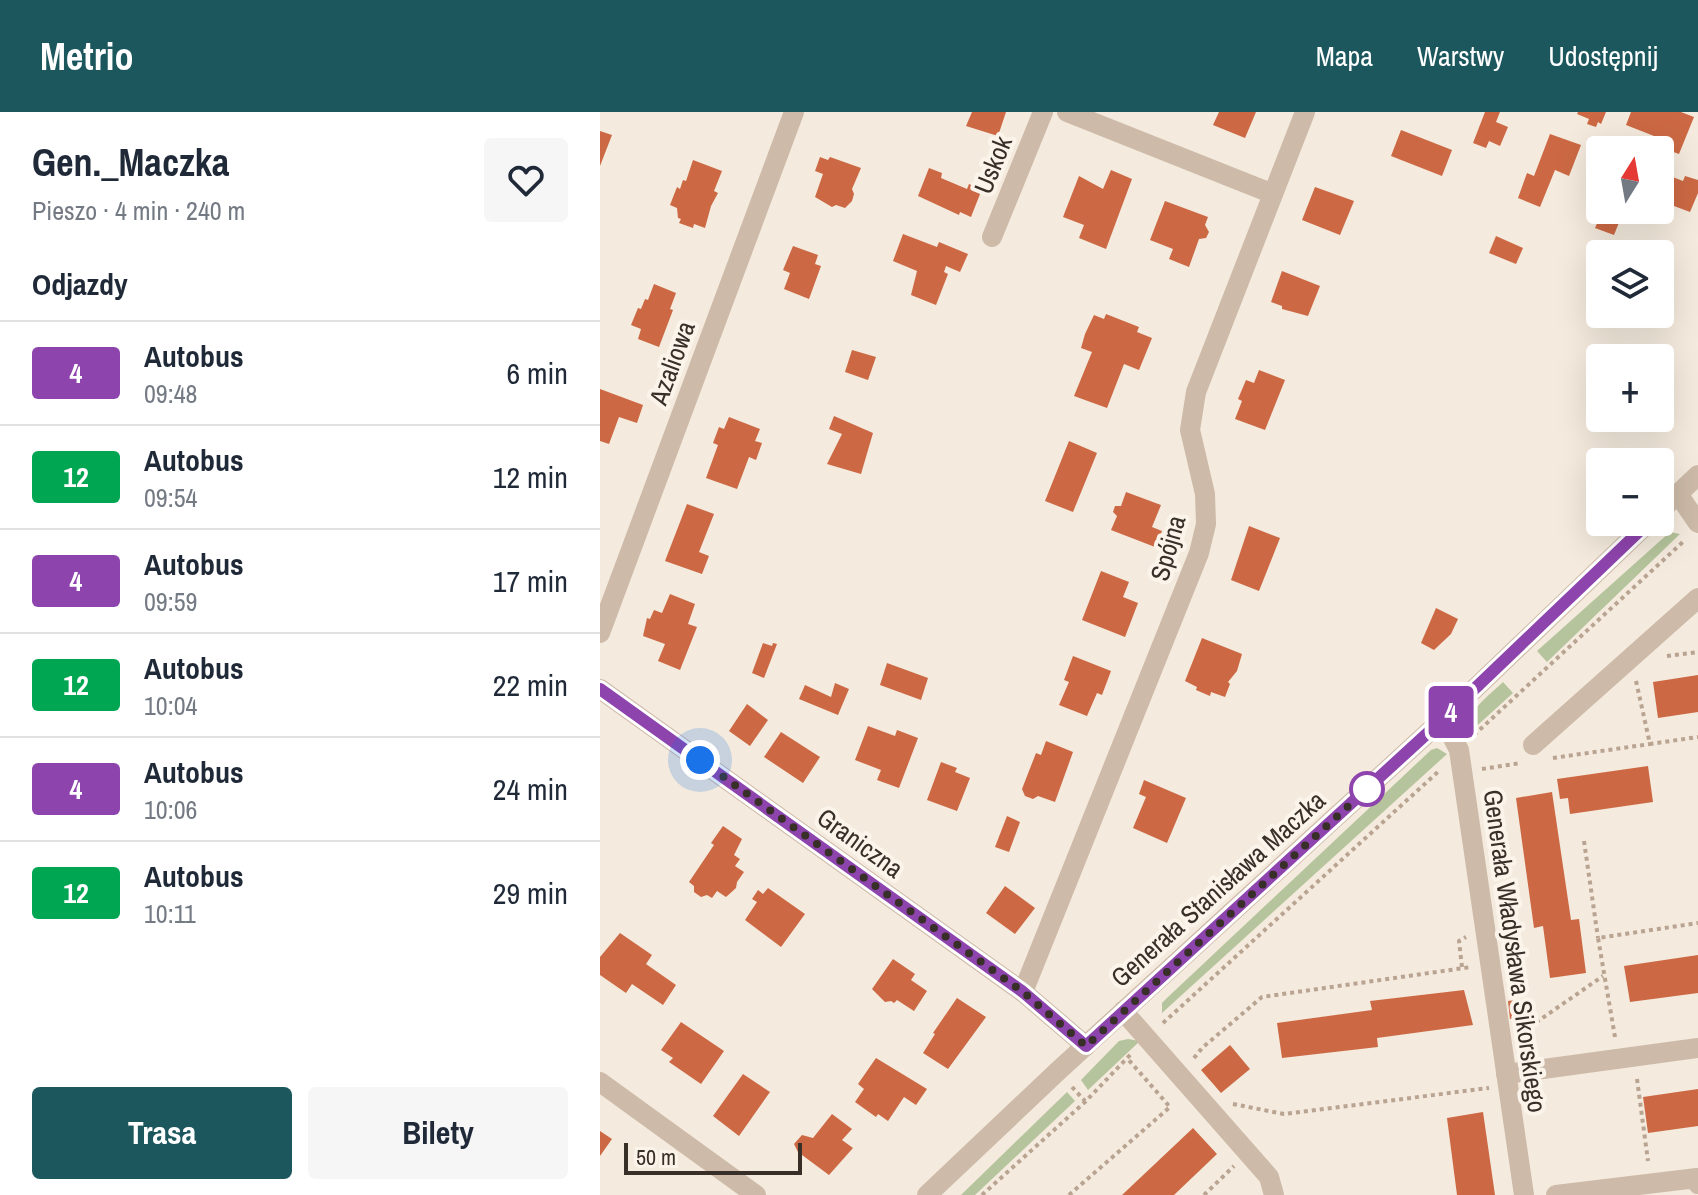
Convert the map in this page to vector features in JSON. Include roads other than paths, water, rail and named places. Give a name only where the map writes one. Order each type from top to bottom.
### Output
[{"type":"street","name":"Azaliowa","points":[[600,633],[794,112]]},
{"type":"street","name":"Uskok","points":[[992,237],[1043,112]]},
{"type":"street","points":[[1067,112],[1273,194]]},
{"type":"street","name":"Spójna","points":[[1023,992],[1199,553],[1206,524],[1205,494],[1190,430],[1196,392],[1305,112]]},
{"type":"street","points":[[1674,498],[1698,475]]},
{"type":"street","points":[[1678,494],[1692,530]]},
{"type":"street","name":"Generała Stanisława Maczka","points":[[927,1195],[1443,719],[1634,536]]},
{"type":"street","points":[[1533,745],[1698,598]]},
{"type":"street","name":"Graniczna","points":[[600,689],[1023,992],[1086,1046]]},
{"type":"street","name":"Generała Władysława Sikorskiego","points":[[1443,719],[1459,750],[1524,1195]]},
{"type":"street","points":[[1123,1011],[1269,1177],[1274,1195]]},
{"type":"street","points":[[1507,1081],[1533,1072],[1698,1048]]},
{"type":"street","points":[[600,1082],[756,1195]]},
{"type":"street","points":[[1556,1195],[1697,1178],[1698,1184]]}]
